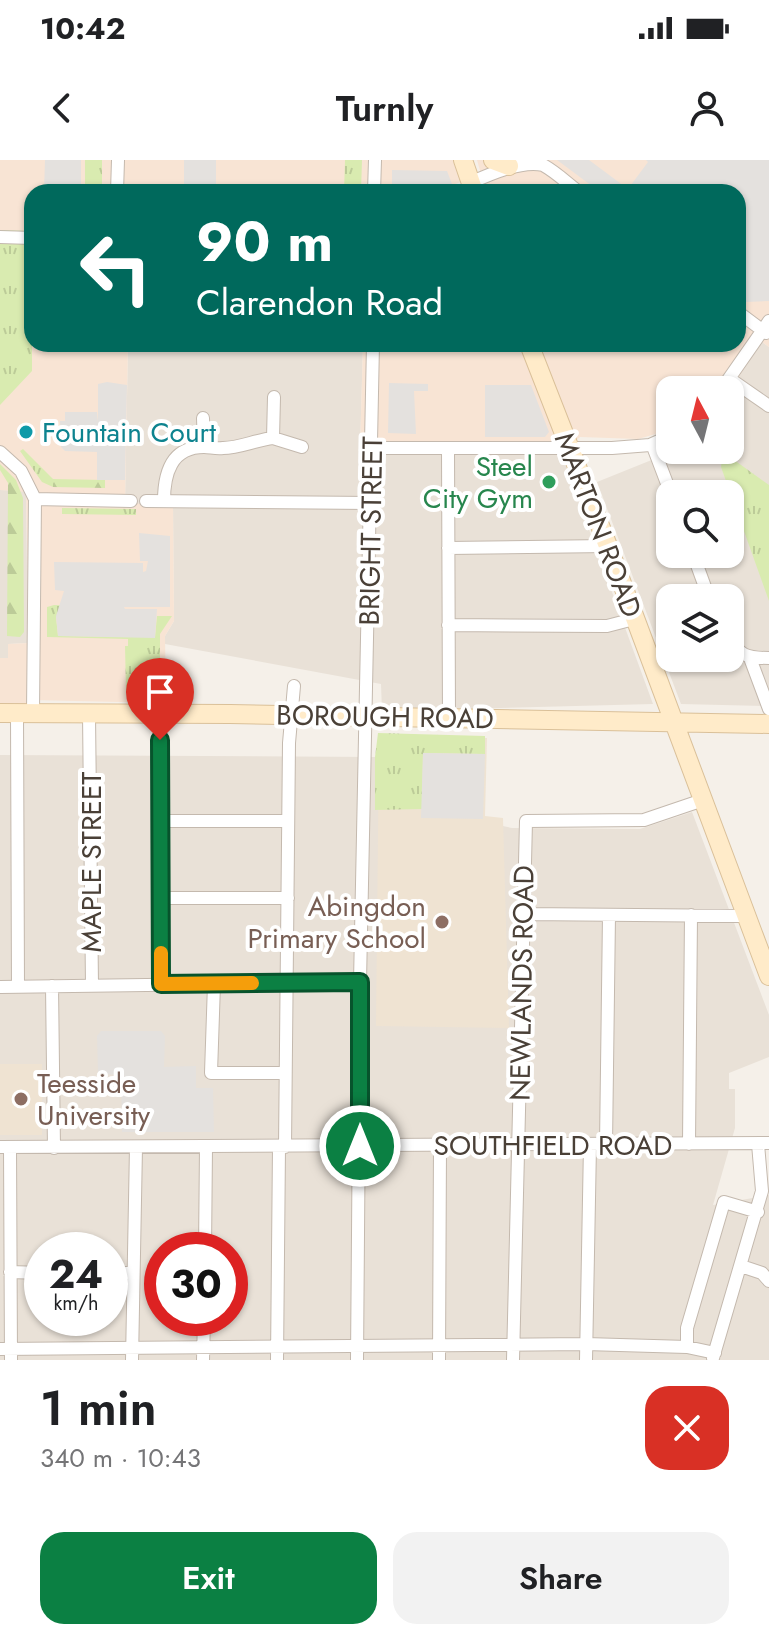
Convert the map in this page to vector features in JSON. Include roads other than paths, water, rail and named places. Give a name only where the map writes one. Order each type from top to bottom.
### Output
[{"type":"street","points":[[117,184],[118,160]]},
{"type":"street","points":[[374,184],[375,160]]},
{"type":"street","points":[[463,160],[471,184]]},
{"type":"street","points":[[476,184],[501,163],[540,163],[568,184]]},
{"type":"street","points":[[0,237],[24,238]]},
{"type":"street","points":[[732,376],[767,329],[746,317]]},
{"type":"street","name":"BRIGHT STREET","points":[[357,1360],[360,982],[373,352]]},
{"type":"street","name":"MARTON ROAD","points":[[532,352],[769,976]]},
{"type":"street","points":[[744,389],[769,406]]},
{"type":"street","points":[[273,438],[274,397]]},
{"type":"street","points":[[203,418],[204,447]]},
{"type":"street","points":[[164,501],[165,473],[169,465],[184,452],[204,447],[228,448],[273,438],[302,447]]},
{"type":"street","points":[[373,448],[612,448],[656,442]]},
{"type":"street","points":[[651,444],[665,480]]},
{"type":"street","points":[[448,448],[449,717]]},
{"type":"street","points":[[0,452],[21,471],[35,499],[17,713],[18,987]]},
{"type":"street","points":[[35,499],[131,501]]},
{"type":"street","points":[[146,501],[371,503]]},
{"type":"street","points":[[448,548],[608,546]]},
{"type":"street","points":[[448,625],[607,626],[634,619]]},
{"type":"street","points":[[744,654],[750,658],[769,658]]},
{"type":"street","points":[[750,658],[769,709]]},
{"type":"street","points":[[278,1353],[289,743],[294,686]]},
{"type":"street","name":"BOROUGH ROAD","points":[[17,713],[769,724]]},
{"type":"street","points":[[160,713],[161,984]]},
{"type":"street","name":"MAPLE STREET","points":[[89,714],[92,985]]},
{"type":"street","name":"NEWLANDS ROAD","points":[[513,1360],[526,821],[644,820],[703,800]]},
{"type":"street","points":[[160,821],[288,821]]},
{"type":"street","points":[[160,898],[288,898]]},
{"type":"street","points":[[525,914],[746,916]]},
{"type":"street","points":[[606,1145],[609,915]]},
{"type":"street","points":[[689,1144],[691,915]]},
{"type":"street","points":[[0,987],[360,982]]},
{"type":"street","points":[[214,984],[211,1073],[285,1073]]},
{"type":"street","points":[[52,986],[54,1148]]},
{"type":"street","points":[[5,1147],[10,1178],[7,1352],[278,1353],[357,1346],[586,1344],[684,1347],[714,1356],[758,1212],[762,1191],[763,1144]]},
{"type":"street","name":"SOUTHFIELD ROAD","points":[[5,1147],[763,1144]]},
{"type":"street","points":[[586,1360],[590,1145]]},
{"type":"street","points":[[439,1360],[440,1146]]},
{"type":"street","points":[[132,1354],[136,1147]]},
{"type":"street","points":[[205,1232],[206,1147]]},
{"type":"street","points":[[678,1360],[724,1202],[758,1212]]},
{"type":"street","points":[[741,1266],[762,1273],[769,1281]]},
{"type":"street","points":[[10,1272],[24,1272]]},
{"type":"street","points":[[128,1273],[133,1273]]},
{"type":"place","name":"Fountain Court","points":[[26,432]]},
{"type":"place","name":"Steel City Gym","points":[[549,482]]},
{"type":"place","name":"Abingdon Primary School","points":[[442,922]]},
{"type":"place","name":"Teesside University","points":[[21,1099]]}]
